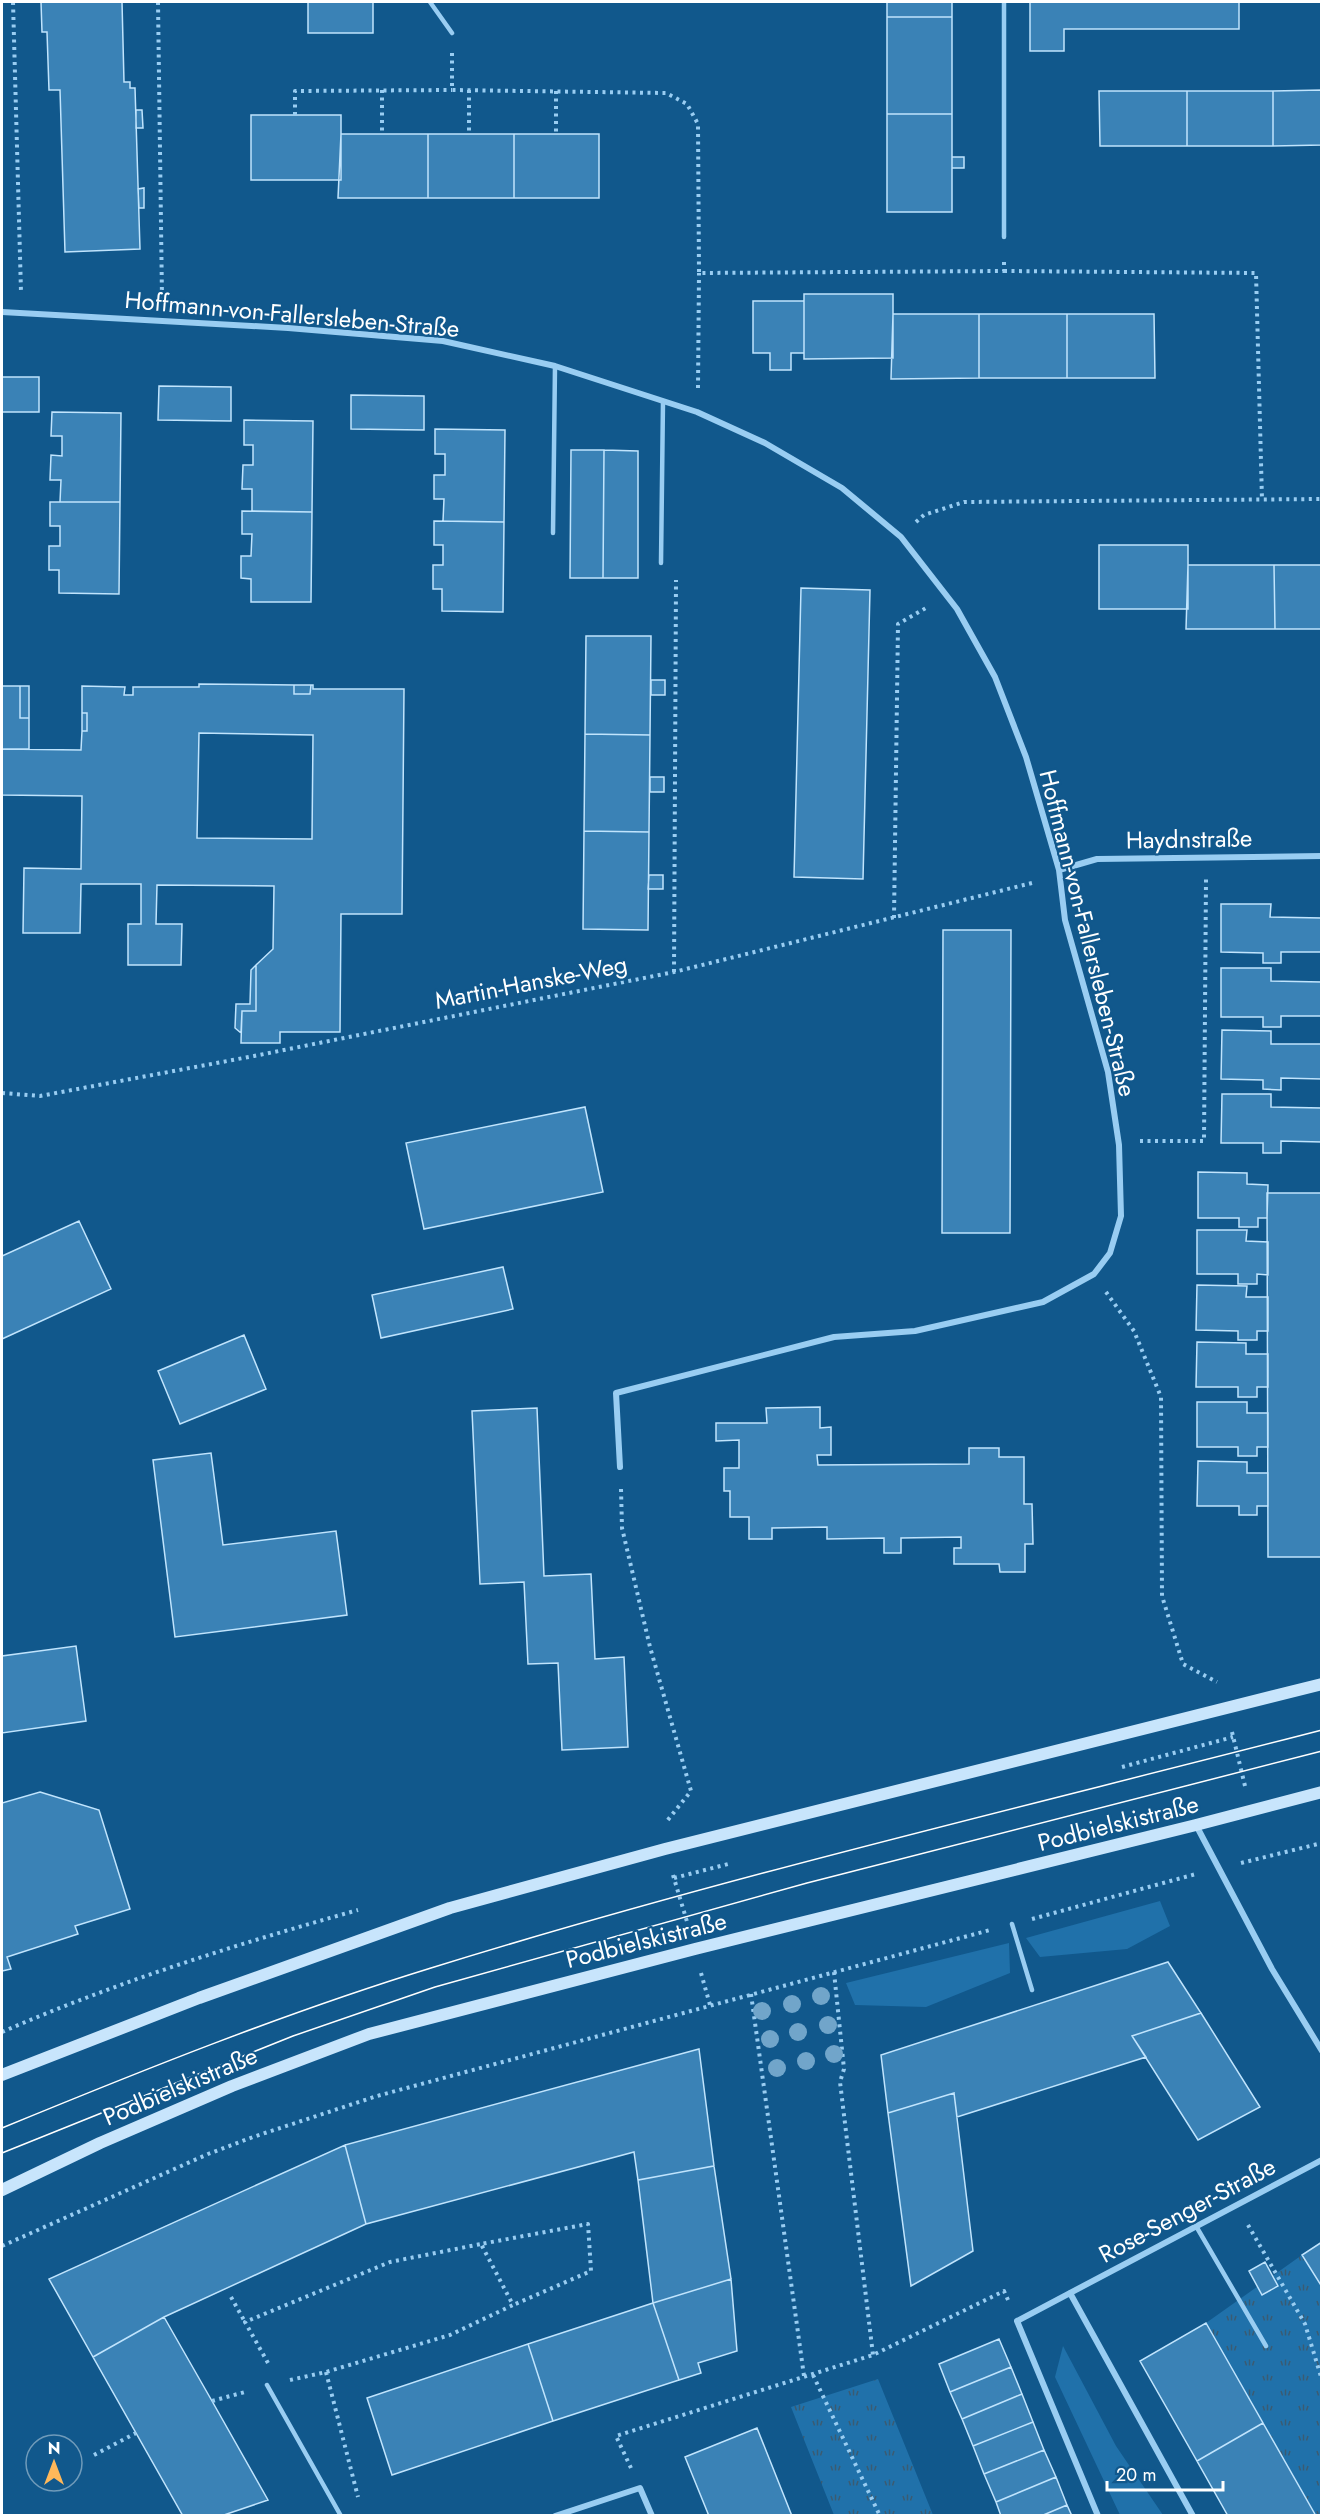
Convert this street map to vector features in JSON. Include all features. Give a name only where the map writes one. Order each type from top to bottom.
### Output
[{"type":"main road","points":[[2,2075],[199,1998],[450,1908],[665,1849],[1322,1684]]},
{"type":"main road","name":"Podbielskistraße","points":[[2,2190],[100,2143],[232,2085],[369,2034],[672,1954],[1322,1792]]},
{"type":"street","name":"Hoffmann-von-Fallersleben-Straße","points":[[2,312],[288,328],[443,341],[555,366],[697,412],[765,443],[842,488],[901,537],[957,609],[995,676],[1026,757],[1059,870],[1065,920],[1108,1072],[1118,1141],[1121,1216],[1110,1252],[1094,1274],[1043,1302],[915,1331],[834,1337],[616,1393],[620,1467]]},
{"type":"street","name":"Haydnstraße","points":[[1059,870],[1097,859],[1322,856]]},
{"type":"street","points":[[1196,1825],[1217,1869],[1272,1969],[1322,2051]]},
{"type":"street","name":"Rose-Senger-Straße","points":[[1017,2321],[1322,2160]]},
{"type":"street","points":[[1070,2293],[1193,2516]]},
{"type":"street","points":[[1017,2321],[1098,2516]]},
{"type":"street","points":[[555,2516],[640,2488],[652,2516]]},
{"type":"lane","points":[[430,2],[453,33]]},
{"type":"lane","points":[[1004,2],[1004,237]]},
{"type":"lane","points":[[553,533],[555,366]]},
{"type":"lane","points":[[661,563],[663,400]]},
{"type":"lane","points":[[1012,1924],[1032,1990]]},
{"type":"lane","points":[[1196,2226],[1266,2346]]},
{"type":"lane","points":[[267,2385],[342,2516]]},
{"type":"path","points":[[13,2],[22,313]]},
{"type":"path","points":[[158,2],[162,320]]},
{"type":"path","points":[[452,90],[453,33]]},
{"type":"path","points":[[382,90],[382,134]]},
{"type":"path","points":[[469,90],[469,134]]},
{"type":"path","points":[[295,115],[295,91],[469,90],[666,93],[687,104],[698,124],[697,412]]},
{"type":"path","points":[[556,92],[556,134]]},
{"type":"path","points":[[1004,237],[1004,271]]},
{"type":"path","points":[[699,273],[1004,271],[1256,273],[1262,500]]},
{"type":"path","points":[[901,537],[924,515],[964,502],[1322,499]]},
{"type":"path","points":[[661,563],[677,581],[674,972]]},
{"type":"path","points":[[894,918],[898,624],[946,596]]},
{"type":"path","points":[[1118,1141],[1204,1142],[1206,857]]},
{"type":"path","name":"Martin-Hanske-Weg","points":[[2,1093],[40,1096],[266,1054],[674,972],[1029,885],[1059,870]]},
{"type":"path","points":[[1094,1274],[1134,1331],[1161,1397],[1162,1596],[1183,1664],[1217,1682],[1251,1810]]},
{"type":"path","points":[[620,1467],[622,1528],[650,1647],[691,1791],[659,1830],[665,1849]]},
{"type":"path","points":[[1122,1767],[1233,1737]]},
{"type":"path","points":[[2,2246],[208,2154],[409,2086],[1217,1869],[1322,1843]]},
{"type":"path","points":[[674,1878],[732,1863]]},
{"type":"path","points":[[834,1972],[844,2069],[840,2082],[873,2355]]},
{"type":"path","points":[[751,1994],[804,2377]]},
{"type":"path","points":[[1236,2205],[1305,2324],[1314,2362],[1322,2380]]},
{"type":"path","points":[[212,2401],[278,2382],[326,2372],[450,2335],[591,2271],[588,2224],[390,2262],[245,2322]]},
{"type":"path","points":[[481,2244],[513,2305]]},
{"type":"path","points":[[640,2488],[616,2436],[873,2355],[1004,2291],[1017,2321]]},
{"type":"path","points":[[231,2297],[278,2382]]},
{"type":"path","points":[[326,2372],[360,2505]]},
{"type":"path","points":[[813,2375],[880,2516]]},
{"type":"path","points":[[94,2455],[136,2433]]},
{"type":"green space","points":[[1160,1901],[1170,1926],[1127,1949],[1040,1957],[1026,1938]]},
{"type":"green space","points":[[1009,1943],[1010,1973],[926,2007],[855,2005],[846,1983]]},
{"type":"green space","points":[[1302,2255],[1321,2287],[1321,2515],[1316,2515],[1206,2323]]},
{"type":"green space","points":[[1063,2346],[1116,2446],[1163,2515],[1120,2515],[1055,2377]]},
{"type":"green space","points":[[878,2379],[933,2515],[834,2515],[791,2407]]},
{"type":"building","points":[[41,2],[122,2],[124,82],[130,82],[130,88],[135,88],[140,249],[65,252],[60,90],[49,90],[47,32],[42,32]]},
{"type":"building","points":[[308,2],[373,2],[373,33],[308,33]]},
{"type":"building","points":[[887,2],[952,2],[952,17],[887,17]]},
{"type":"building","points":[[1030,2],[1239,2],[1239,29],[1064,29],[1064,51],[1030,51]]},
{"type":"building","points":[[887,17],[952,17],[952,114],[887,114]]},
{"type":"building","points":[[1322,90],[1322,145],[1273,146],[1273,91]]},
{"type":"building","points":[[1099,91],[1187,91],[1187,146],[1100,146]]},
{"type":"building","points":[[1187,91],[1273,91],[1273,146],[1187,146]]},
{"type":"building","points":[[136,110],[142,110],[143,128],[136,128]]},
{"type":"building","points":[[887,114],[952,114],[952,212],[887,212]]},
{"type":"building","points":[[251,115],[341,115],[341,180],[251,180]]},
{"type":"building","points":[[341,134],[428,134],[428,198],[338,198]]},
{"type":"building","points":[[428,134],[514,134],[514,198],[428,198]]},
{"type":"building","points":[[514,134],[599,134],[599,198],[514,198]]},
{"type":"building","points":[[952,157],[964,157],[964,168],[952,168]]},
{"type":"building","points":[[144,188],[144,208],[139,208],[138,189]]},
{"type":"building","points":[[804,294],[893,294],[893,358],[804,359]]},
{"type":"building","points":[[753,301],[804,301],[804,353],[791,353],[791,370],[770,370],[770,353],[753,353]]},
{"type":"building","points":[[893,314],[979,314],[979,378],[891,379]]},
{"type":"building","points":[[979,314],[1067,314],[1067,378],[979,378]]},
{"type":"building","points":[[1067,314],[1154,314],[1155,378],[1067,378]]},
{"type":"building","points":[[2,377],[39,377],[39,412],[2,412]]},
{"type":"building","points":[[159,386],[231,387],[231,421],[158,420]]},
{"type":"building","points":[[351,395],[424,396],[424,430],[351,429]]},
{"type":"building","points":[[52,412],[121,413],[120,502],[60,502],[61,480],[50,480],[51,455],[62,456],[62,436],[51,436]]},
{"type":"building","points":[[244,420],[313,421],[312,512],[252,511],[252,489],[242,489],[243,465],[253,465],[253,445],[244,445]]},
{"type":"building","points":[[435,429],[505,430],[504,522],[443,521],[444,499],[434,499],[434,475],[445,475],[445,454],[435,454]]},
{"type":"building","points":[[571,450],[604,450],[603,578],[570,578]]},
{"type":"building","points":[[604,450],[638,451],[638,578],[603,578]]},
{"type":"building","points":[[50,502],[120,502],[119,594],[59,593],[59,570],[49,570],[49,546],[60,546],[60,526],[50,526]]},
{"type":"building","points":[[242,511],[312,512],[311,602],[251,602],[251,579],[241,578],[241,556],[251,556],[252,534],[242,534]]},
{"type":"building","points":[[434,521],[504,522],[503,612],[442,611],[442,589],[433,589],[433,565],[443,565],[443,545],[434,545]]},
{"type":"building","points":[[1099,545],[1188,545],[1188,609],[1099,609]]},
{"type":"building","points":[[1188,565],[1274,565],[1275,629],[1186,629]]},
{"type":"building","points":[[1274,565],[1322,565],[1322,629],[1275,629]]},
{"type":"building","points":[[801,588],[870,590],[863,879],[794,877]]},
{"type":"building","points":[[586,636],[651,636],[650,735],[585,734]]},
{"type":"building","points":[[651,680],[665,680],[665,695],[651,695]]},
{"type":"building","points":[[199,684],[294,685],[294,694],[310,694],[311,685],[313,689],[404,689],[402,914],[341,914],[340,1032],[280,1032],[280,1043],[241,1043],[242,1011],[256,1011],[256,965],[273,949],[274,886],[157,885],[156,924],[182,924],[181,965],[128,965],[128,924],[141,924],[141,884],[81,884],[80,933],[23,933],[24,868],[81,869],[82,796],[2,795],[2,749],[81,750],[82,731],[87,731],[87,713],[82,713],[82,686],[125,687],[124,695],[133,695],[133,687],[199,687]],"holes":[[[199,733],[313,735],[312,839],[197,838]]]},
{"type":"building","points":[[294,685],[311,685],[310,694],[294,694]]},
{"type":"building","points":[[2,686],[20,686],[20,718],[29,718],[29,749],[2,749]]},
{"type":"building","points":[[20,686],[29,686],[29,718],[20,718]]},
{"type":"building","points":[[82,713],[87,713],[87,731],[82,731]]},
{"type":"building","points":[[585,734],[650,735],[649,832],[584,831]]},
{"type":"building","points":[[650,777],[664,777],[664,792],[650,792]]},
{"type":"building","points":[[584,831],[649,832],[648,930],[583,929]]},
{"type":"building","points":[[649,875],[663,875],[663,889],[648,889]]},
{"type":"building","points":[[1221,904],[1271,904],[1270,917],[1322,918],[1322,952],[1281,952],[1281,963],[1263,963],[1263,953],[1221,952]]},
{"type":"building","points":[[943,930],[1011,930],[1010,1233],[942,1233]]},
{"type":"building","points":[[256,965],[256,1011],[242,1011],[241,1033],[235,1028],[236,1004],[250,1004],[251,970]]},
{"type":"building","points":[[1221,968],[1271,968],[1271,981],[1322,982],[1322,1016],[1281,1016],[1281,1027],[1263,1027],[1263,1017],[1221,1017]]},
{"type":"building","points":[[1222,1030],[1271,1031],[1271,1044],[1322,1044],[1322,1079],[1281,1078],[1281,1090],[1263,1089],[1263,1080],[1221,1079]]},
{"type":"building","points":[[1222,1094],[1271,1094],[1271,1107],[1322,1108],[1322,1142],[1281,1141],[1281,1153],[1263,1153],[1263,1143],[1221,1143]]},
{"type":"building","points":[[585,1107],[603,1192],[424,1229],[406,1143]]},
{"type":"building","points":[[1198,1172],[1247,1173],[1247,1184],[1268,1185],[1267,1218],[1258,1218],[1258,1227],[1239,1227],[1239,1218],[1198,1218]]},
{"type":"building","points":[[1267,1193],[1322,1193],[1322,1557],[1268,1557]]},
{"type":"building","points":[[79,1221],[111,1289],[2,1339],[2,1256]]},
{"type":"building","points":[[1197,1230],[1247,1230],[1246,1241],[1268,1242],[1268,1275],[1257,1274],[1257,1284],[1238,1284],[1238,1274],[1197,1274]]},
{"type":"building","points":[[503,1267],[513,1309],[381,1338],[372,1295]]},
{"type":"building","points":[[1197,1285],[1247,1286],[1246,1297],[1268,1297],[1268,1331],[1257,1331],[1257,1340],[1238,1340],[1238,1331],[1196,1330]]},
{"type":"building","points":[[244,1335],[266,1389],[180,1424],[158,1371]]},
{"type":"building","points":[[1197,1342],[1246,1343],[1246,1354],[1268,1354],[1268,1387],[1257,1387],[1257,1397],[1238,1397],[1238,1387],[1196,1387]]},
{"type":"building","points":[[1197,1402],[1247,1402],[1247,1413],[1268,1413],[1268,1447],[1257,1447],[1257,1456],[1238,1456],[1238,1447],[1197,1447]]},
{"type":"building","points":[[820,1407],[820,1428],[831,1427],[831,1455],[817,1455],[818,1465],[969,1464],[969,1448],[999,1448],[999,1457],[1024,1457],[1024,1504],[1032,1504],[1033,1544],[1025,1544],[1025,1572],[1000,1572],[999,1564],[954,1564],[954,1548],[961,1548],[961,1537],[901,1538],[901,1553],[884,1553],[884,1538],[827,1539],[827,1527],[772,1528],[772,1539],[749,1539],[749,1517],[730,1517],[730,1491],[724,1491],[724,1468],[739,1468],[739,1440],[716,1441],[716,1423],[767,1423],[766,1408]]},
{"type":"building","points":[[537,1408],[544,1576],[591,1574],[595,1659],[624,1657],[628,1747],[562,1750],[558,1663],[528,1664],[524,1582],[480,1584],[472,1411]]},
{"type":"building","points":[[211,1453],[223,1545],[336,1531],[347,1615],[175,1637],[153,1460]]},
{"type":"building","points":[[1198,1461],[1247,1462],[1247,1473],[1268,1473],[1268,1506],[1257,1506],[1257,1515],[1239,1515],[1239,1506],[1197,1506]]},
{"type":"building","points":[[76,1646],[86,1721],[2,1733],[2,1656]]},
{"type":"building","points":[[40,1792],[99,1810],[130,1909],[75,1926],[78,1934],[7,1957],[11,1969],[2,1971],[2,1803]]},
{"type":"building","points":[[1168,1962],[1201,2013],[1132,2036],[1146,2057],[957,2117],[954,2093],[888,2113],[881,2055]]},
{"type":"building","points":[[1201,2013],[1260,2107],[1198,2140],[1132,2036]]},
{"type":"building","points":[[699,2049],[714,2166],[638,2180],[634,2152],[366,2224],[345,2145]]},
{"type":"building","points":[[954,2093],[973,2251],[911,2286],[888,2113]]},
{"type":"building","points":[[345,2145],[366,2224],[164,2317],[93,2357],[49,2279]]},
{"type":"building","points":[[714,2166],[731,2279],[653,2303],[638,2180]]},
{"type":"building","points":[[1322,2242],[1322,2287],[1302,2255]]},
{"type":"building","points":[[1265,2262],[1278,2286],[1262,2295],[1249,2271]]},
{"type":"building","points":[[731,2279],[737,2351],[698,2363],[701,2373],[679,2380],[653,2303]]},
{"type":"building","points":[[653,2303],[679,2380],[553,2421],[528,2344]]},
{"type":"building","points":[[164,2317],[268,2500],[221,2516],[183,2516],[93,2357]]},
{"type":"building","points":[[1206,2323],[1263,2423],[1197,2461],[1140,2361]]},
{"type":"building","points":[[999,2339],[1011,2367],[950,2392],[939,2364]]},
{"type":"building","points":[[528,2344],[553,2421],[392,2475],[367,2398]]},
{"type":"building","points":[[1011,2367],[1022,2394],[962,2419],[950,2392]]},
{"type":"building","points":[[1022,2394],[1033,2422],[973,2446],[962,2419]]},
{"type":"building","points":[[1033,2422],[1044,2450],[984,2474],[973,2446]]},
{"type":"building","points":[[1263,2423],[1316,2516],[1228,2516],[1197,2461]]},
{"type":"building","points":[[757,2428],[792,2516],[709,2516],[685,2457]]},
{"type":"building","points":[[1044,2450],[1056,2477],[996,2502],[984,2474]]},
{"type":"building","points":[[1056,2477],[1067,2505],[1041,2516],[1001,2516],[996,2502]]},
{"type":"building","points":[[1067,2505],[1072,2516],[1041,2516]]},
{"type":"tram line","points":[[2,2128],[268,2023],[431,1968],[763,1873],[1322,1730]]},
{"type":"tram line","points":[[2,2153],[293,2036],[435,1987],[807,1883],[1322,1751]]}]
